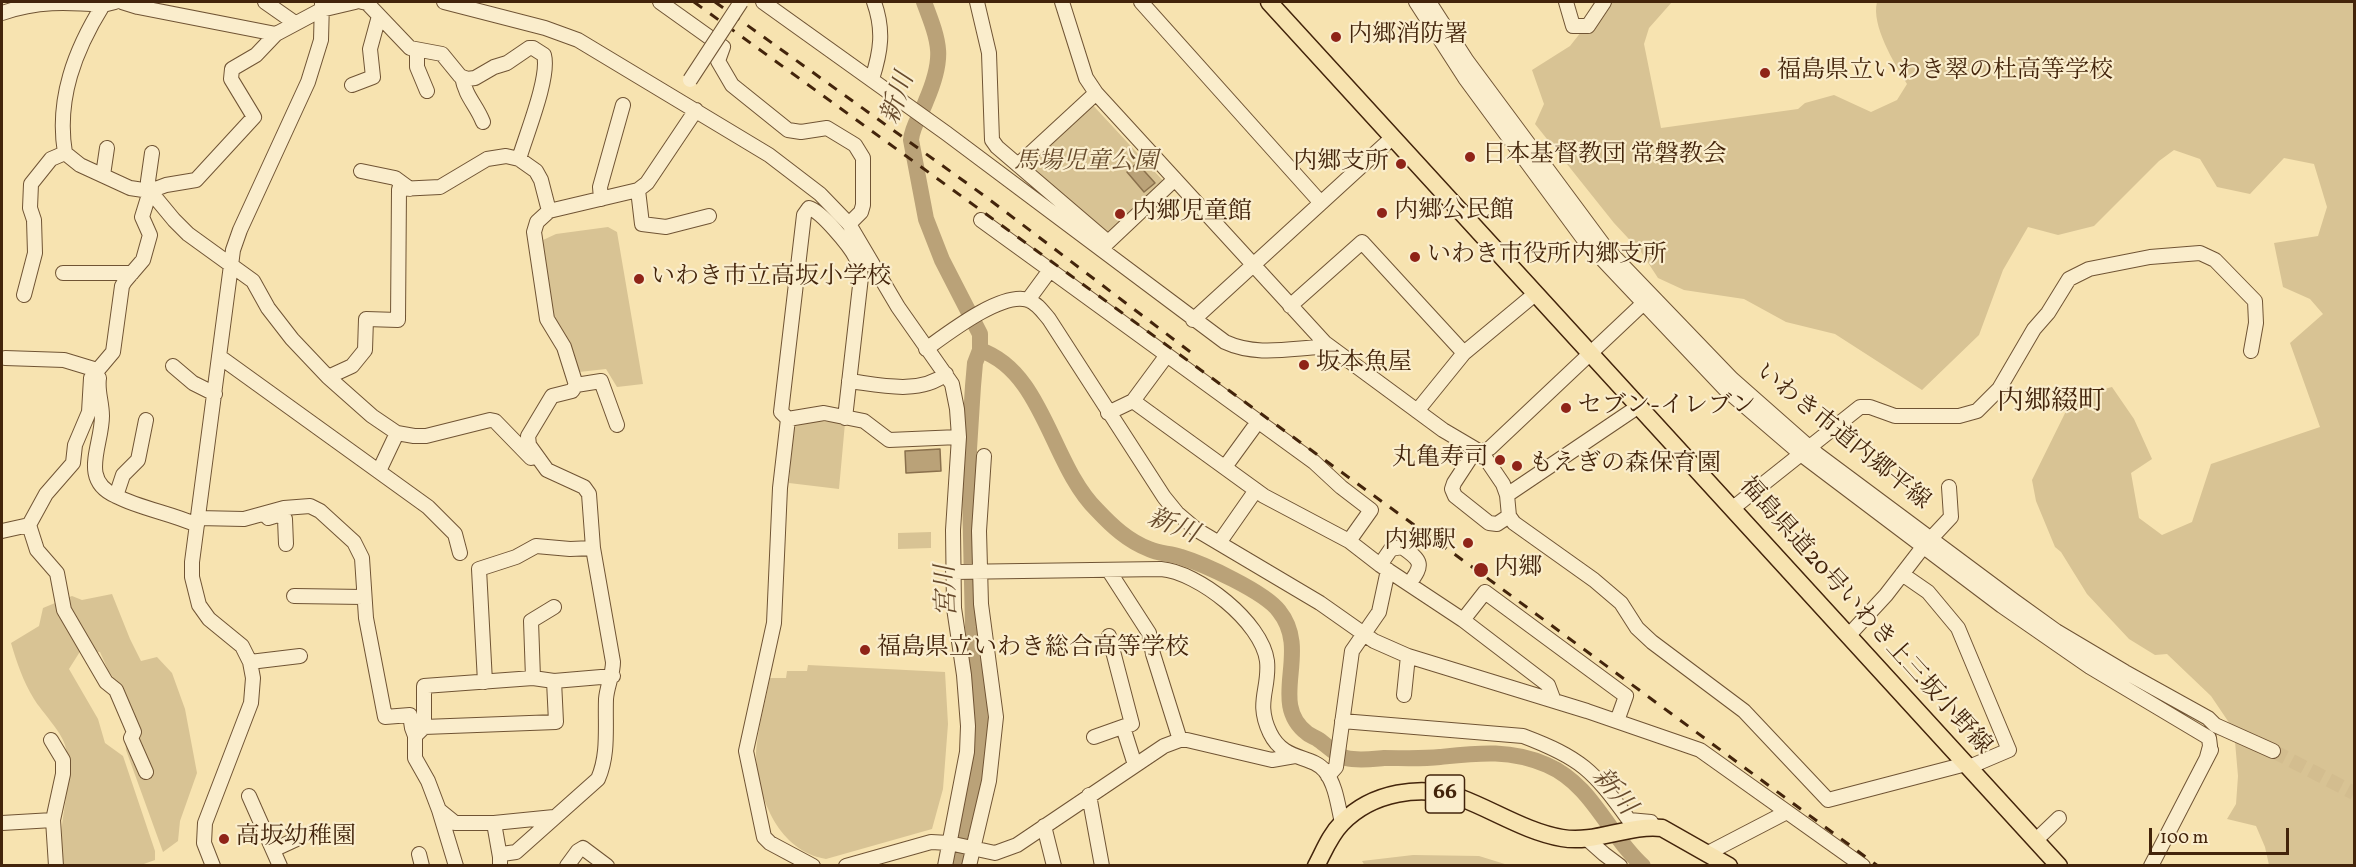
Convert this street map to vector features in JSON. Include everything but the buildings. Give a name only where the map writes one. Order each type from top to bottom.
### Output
[{"type":"main road","name":"福島県道20号いわき上三坂小野線","points":[[1269,2],[2059,866]]},
{"type":"main road","name":"66","points":[[1316,866],[1330,838],[1342,823],[1370,801],[1388,795],[1425,791],[1459,797],[1545,834],[1565,839],[1593,837],[1652,826],[1662,828]]},
{"type":"main road","points":[[1662,828],[1729,866]]},
{"type":"street","points":[[122,2],[138,8],[276,34]]},
{"type":"street","points":[[265,2],[296,23]]},
{"type":"street","points":[[109,3],[87,31],[73,61],[66,85],[63,143],[65,153],[80,165],[130,188],[150,191],[166,184],[196,180],[253,121],[253,112],[231,79],[232,69],[256,55],[276,34],[321,6],[355,2]]},
{"type":"street","points":[[362,2],[367,3],[410,48],[442,54],[462,77],[467,96],[480,114],[483,123]]},
{"type":"street","points":[[444,2],[562,33],[578,40],[696,110],[797,174],[849,224],[898,307],[929,347],[952,384],[957,410],[958,436],[953,506],[956,572],[954,608],[964,675],[968,726],[967,752],[952,844],[945,866]]},
{"type":"street","points":[[660,2],[723,46],[718,61],[732,85],[788,130],[801,132],[827,128],[855,144],[863,158],[863,205],[861,212],[849,224]]},
{"type":"street","points":[[676,99],[741,2]]},
{"type":"street","points":[[763,2],[1104,245]]},
{"type":"street","points":[[874,2],[882,33],[876,82]]},
{"type":"street","points":[[977,2],[989,53],[992,140],[997,147],[1104,245],[1193,320],[1225,342],[1254,352],[1320,347],[1325,343]]},
{"type":"street","points":[[1062,2],[1086,78],[1096,93],[1325,343],[1443,430],[1482,453],[1491,464],[1507,495],[1509,516],[1519,527],[1603,588],[1621,603],[1637,628],[1652,642],[1744,711],[1828,800],[1967,766],[2009,750],[1958,627],[1928,592],[1902,574]]},
{"type":"street","points":[[1141,2],[1322,203]]},
{"type":"street","name":"いわき市道内郷平線","points":[[1416,2],[1465,78],[1585,241],[1806,452],[1928,543],[2056,631],[2208,718],[2215,725],[2273,751]]},
{"type":"street","name":"いわき市道内郷平線","points":[[1429,2],[1467,61],[1646,300]]},
{"type":"street","points":[[1566,2],[1573,26],[1588,26],[1604,2]]},
{"type":"street","points":[[2,13],[22,4],[109,3]]},
{"type":"street","points":[[213,866],[202,833],[251,703],[253,678],[250,662],[242,646],[209,619],[199,605],[192,577],[197,521],[234,250],[240,230],[317,58],[321,40],[321,6]]},
{"type":"street","points":[[352,86],[373,77],[370,49],[379,16]]},
{"type":"street","points":[[462,77],[482,76],[529,48],[544,55],[546,61],[542,84],[519,159]]},
{"type":"street","points":[[417,51],[417,67],[427,91]]},
{"type":"street","points":[[1018,165],[1096,93]]},
{"type":"street","points":[[601,199],[600,187],[622,105]]},
{"type":"street","points":[[576,385],[564,347],[548,319],[534,232],[537,222],[549,212],[638,190],[647,183],[696,110]]},
{"type":"street","points":[[1193,320],[1392,138]]},
{"type":"street","points":[[103,175],[107,148]]},
{"type":"street","points":[[24,295],[35,253],[30,184],[51,159],[65,153]]},
{"type":"street","points":[[2,531],[28,525],[46,494],[73,463],[75,445],[89,412],[91,378],[113,352],[122,286],[143,260],[150,235],[142,217],[150,191],[148,181],[152,153]]},
{"type":"street","points":[[328,377],[351,366],[365,350],[366,319],[398,320],[399,189],[440,187],[487,159],[506,156],[519,159],[536,171],[541,180],[549,212]]},
{"type":"street","points":[[361,171],[395,178],[410,189]]},
{"type":"street","points":[[1104,245],[1175,179]]},
{"type":"street","points":[[638,190],[642,224],[666,227],[709,216]]},
{"type":"street","points":[[150,191],[182,229],[253,281],[268,308],[292,339],[328,377],[372,416],[397,433],[426,436],[490,420],[495,421],[534,462],[588,490],[591,503],[593,548],[613,662],[613,676],[606,696],[606,748],[603,769],[598,779],[516,852],[502,854],[500,861]]},
{"type":"street","points":[[788,419],[781,412],[805,211],[809,208],[817,211],[842,238],[857,259],[861,277],[844,418]]},
{"type":"street","points":[[981,220],[1257,423],[1314,462],[1371,510],[1349,541]]},
{"type":"street","points":[[1290,306],[1362,242],[1464,353]]},
{"type":"street","points":[[1733,508],[1860,407],[1870,406],[1895,416],[1959,416],[1977,411],[1999,389],[2034,329],[2048,313],[2069,279],[2089,269],[2150,257],[2200,253],[2215,260],[2255,301],[2256,323],[2251,351]]},
{"type":"street","points":[[861,277],[877,269]]},
{"type":"street","points":[[1028,300],[1050,270]]},
{"type":"street","points":[[63,273],[132,273]]},
{"type":"street","points":[[1418,411],[1464,353],[1535,294]]},
{"type":"street","points":[[929,347],[988,309],[1005,301],[1028,300],[1039,307],[1049,319],[1135,455],[1177,513],[1192,526],[1320,603],[1374,641],[1408,656],[1617,721],[1700,750],[1785,813],[1863,866]]},
{"type":"street","points":[[1509,516],[1497,524],[1489,523],[1455,496],[1452,489],[1454,483],[1471,457],[1490,448],[1646,300]]},
{"type":"street","points":[[1108,413],[1133,401],[1167,356]]},
{"type":"street","points":[[220,357],[428,507],[455,534],[460,553]]},
{"type":"street","points":[[5,358],[64,360],[101,366]]},
{"type":"street","points":[[101,366],[98,387],[102,416],[95,464],[96,477],[106,492],[135,506],[197,521],[250,519],[291,506],[310,506],[320,511],[354,542],[359,549],[366,618],[385,717],[410,715],[411,728],[420,732],[556,722],[554,681]]},
{"type":"street","points":[[173,366],[193,383],[215,394]]},
{"type":"street","points":[[849,381],[904,388],[939,379],[946,374]]},
{"type":"street","points":[[547,470],[529,445],[528,436],[552,396],[572,391],[576,385],[601,381],[617,425]]},
{"type":"street","points":[[1133,401],[1256,490],[1349,541],[1384,568],[1463,620],[1548,685],[1554,701]]},
{"type":"street","points":[[1507,495],[1639,406]]},
{"type":"street","points":[[788,419],[824,414],[864,422],[889,440],[958,436]]},
{"type":"street","points":[[788,419],[780,488],[774,623],[746,751],[764,837],[770,843],[813,866]]},
{"type":"street","points":[[116,496],[123,475],[138,460],[146,420]]},
{"type":"street","points":[[1225,467],[1257,423]]},
{"type":"street","points":[[379,471],[397,433]]},
{"type":"street","points":[[969,866],[989,781],[996,717],[979,572],[984,456]]},
{"type":"street","points":[[1849,635],[1951,517],[1949,487]]},
{"type":"street","points":[[1219,543],[1256,490]]},
{"type":"street","points":[[250,519],[252,522],[282,516],[285,519],[286,543]]},
{"type":"street","points":[[28,525],[37,550],[57,573],[64,610],[106,682],[116,690],[134,732],[131,738],[146,772]]},
{"type":"street","name":"いわき市道内郷平線","points":[[1928,543],[2021,619],[2090,667],[2209,738],[2210,746],[2207,757]]},
{"type":"street","points":[[485,682],[479,569],[516,557],[536,546],[570,549],[593,548]]},
{"type":"street","points":[[1328,776],[1336,767],[1352,651],[1379,612],[1384,568],[1391,549],[1402,547],[1419,562],[1417,573],[1408,584]]},
{"type":"street","points":[[956,572],[1161,569],[1180,572],[1237,611],[1253,629],[1267,657],[1268,667],[1262,713],[1270,733],[1276,743],[1295,756],[1323,768],[1333,786],[1342,823]]},
{"type":"street","points":[[1109,571],[1149,633],[1153,654],[1180,740]]},
{"type":"street","points":[[1463,620],[1485,592],[1626,696],[1617,721]]},
{"type":"street","points":[[294,596],[364,597]]},
{"type":"street","points":[[533,678],[531,621],[554,607]]},
{"type":"street","points":[[1094,737],[1132,724],[1108,636]]},
{"type":"street","points":[[250,662],[300,656]]},
{"type":"street","points":[[1404,695],[1408,656]]},
{"type":"street","points":[[456,866],[428,781],[415,758],[424,686],[533,678],[554,681],[613,676]]},
{"type":"street","points":[[2122,686],[2203,726],[2215,725],[2216,742],[2151,866]]},
{"type":"street","points":[[1342,723],[1523,736],[1551,746],[1584,765],[1598,778],[1629,820],[1650,821],[1662,828]]},
{"type":"street","points":[[1125,726],[1135,765]]},
{"type":"street","points":[[51,740],[63,760],[63,774],[53,820],[56,866]]},
{"type":"street","points":[[846,866],[919,844],[952,844],[995,853],[1005,850],[1017,845],[1168,743],[1180,740],[1272,760],[1295,756]]},
{"type":"street","points":[[1089,795],[1102,866]]},
{"type":"street","points":[[249,796],[280,866]]},
{"type":"street","points":[[439,810],[455,823],[494,823],[554,817]]},
{"type":"street","points":[[1708,853],[1785,813]]},
{"type":"street","points":[[2036,840],[2059,818]]},
{"type":"street","points":[[2,823],[53,820]]},
{"type":"street","points":[[494,823],[500,861]]},
{"type":"street","points":[[1044,826],[1054,866]]},
{"type":"street","points":[[1593,837],[1604,854],[1620,866]]},
{"type":"street","points":[[273,850],[298,838]]},
{"type":"street","points":[[567,866],[583,848],[607,866]]},
{"type":"green space","points":[[1608,2],[1672,2],[1649,28],[1644,44],[1661,128],[1798,109],[1805,103],[1834,95],[1871,112],[1897,100],[1907,84],[1880,33],[1877,22],[1877,2],[2354,2],[2354,865],[2269,865],[2265,847],[2256,826],[2227,819],[2236,804],[2238,776],[2234,730],[2211,696],[2167,654],[2155,655],[2129,639],[2087,594],[2061,552],[2055,547],[2036,501],[2032,480],[2073,397],[2112,387],[2134,419],[2152,459],[2131,473],[2139,518],[2162,535],[2192,522],[2211,464],[2320,427],[2290,343],[2323,314],[2310,299],[2283,287],[2274,243],[2318,236],[2327,207],[2314,164],[2284,158],[2250,194],[2217,187],[2200,159],[2174,150],[2159,161],[2094,226],[2058,235],[2028,227],[2003,270],[1979,335],[1922,390],[1835,334],[1786,322],[1744,299],[1684,290],[1658,278],[1641,252],[1614,223],[1535,124],[1544,104],[1532,70],[1570,46],[1600,8]]},
{"type":"green space","name":"馬場児童公園","points":[[1088,100],[1168,186],[1108,242],[1018,165]]},
{"type":"green space","points":[[608,227],[617,232],[643,384],[617,387],[606,369],[579,372],[571,348],[554,318],[543,240],[556,234]]},
{"type":"green space","points":[[818,421],[845,423],[839,489],[789,483],[794,426]]},
{"type":"green space","points":[[931,532],[931,548],[898,549],[898,533]]},
{"type":"green space","points":[[112,594],[141,661],[157,657],[172,673],[185,709],[197,773],[180,821],[178,841],[163,852],[126,750],[123,698],[118,685],[100,652],[81,650],[69,669],[98,719],[105,743],[123,756],[155,851],[155,860],[141,865],[64,865],[61,835],[68,775],[65,745],[60,734],[30,692],[11,643],[39,626],[43,608],[72,596],[82,600]]},
{"type":"green space","points":[[808,665],[945,672],[948,724],[943,789],[932,829],[826,859],[796,846],[774,821],[761,789],[756,756],[770,678],[786,678],[787,671],[807,671]]},
{"type":"green space","points":[[1413,855],[1479,856],[1508,865],[1365,866],[1362,861]]},
{"type":"shaded area","points":[[1137,163],[1155,183],[1144,192],[1127,172]]},
{"type":"shaded area","points":[[940,449],[941,471],[906,473],[905,451]]},
{"type":"waterway","name":"宮川","points":[[924,2],[937,40],[938,61],[932,86],[911,140],[926,219],[942,260],[980,334],[980,350],[975,363],[969,449],[973,627],[980,718],[980,751],[958,866]]},
{"type":"waterway","name":"新川","points":[[980,350],[1002,361],[1019,378],[1033,398],[1081,491],[1115,527],[1141,546],[1177,556],[1218,572],[1261,596],[1279,611],[1288,627],[1292,643],[1290,707],[1296,721],[1308,734],[1338,755],[1351,759],[1507,754],[1547,765],[1576,785],[1643,866]]},
{"type":"tunnel","points":[[2273,751],[2354,793]]},
{"type":"railway","points":[[694,2],[1479,572],[1878,866]]},
{"type":"railway","points":[[715,2],[986,197],[1193,354]]},
{"type":"place","name":"内郷消防署","points":[[1336,37]]},
{"type":"place","name":"福島県立いわき翠の杜高等学校","points":[[1765,73]]},
{"type":"place","name":"日本基督教団 常磐教会","points":[[1470,157]]},
{"type":"place","name":"内郷支所","points":[[1401,164]]},
{"type":"place","name":"内郷公民館","points":[[1382,213]]},
{"type":"place","name":"内郷児童館","points":[[1120,214]]},
{"type":"place","name":"いわき市役所内郷支所","points":[[1415,257]]},
{"type":"place","name":"いわき市立高坂小学校","points":[[639,279]]},
{"type":"place","name":"坂本魚屋","points":[[1304,365]]},
{"type":"place","name":"セブン-イレブン","points":[[1566,408]]},
{"type":"place","name":"丸亀寿司","points":[[1500,460]]},
{"type":"place","name":"もえぎの森保育園","points":[[1517,466]]},
{"type":"place","name":"内郷駅","points":[[1468,543]]},
{"type":"place","name":"内郷","points":[[1481,570]]},
{"type":"place","name":"福島県立いわき総合高等学校","points":[[865,650]]},
{"type":"place","name":"高坂幼稚園","points":[[224,839]]},
{"type":"district","name":"内郷綴町","points":[[2051,404]]}]
